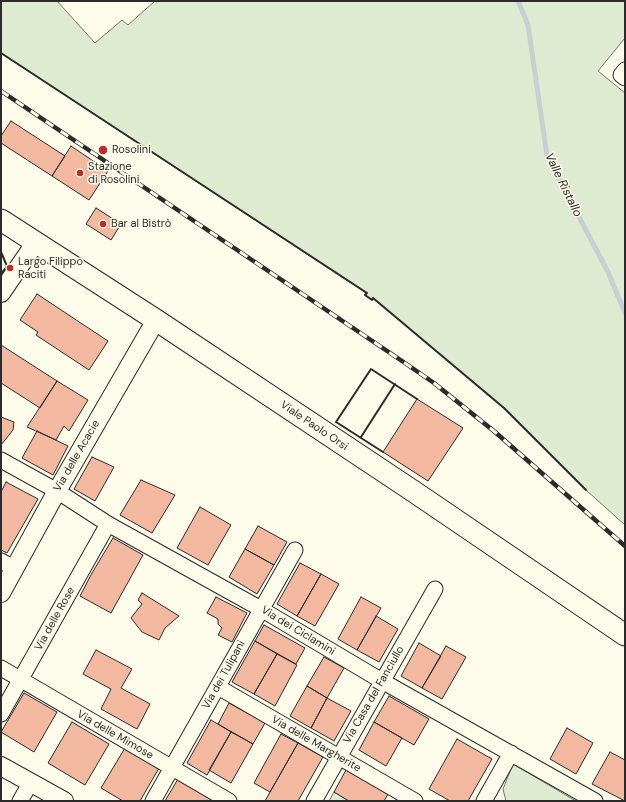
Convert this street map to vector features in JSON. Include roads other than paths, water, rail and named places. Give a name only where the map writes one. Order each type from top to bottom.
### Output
[{"type":"main road","name":"Viale Paolo Orsi","points":[[1,220],[156,320],[413,491],[625,635]]},
{"type":"street","points":[[1,294],[36,242]]},
{"type":"street","name":"Via delle Acacie","points":[[1,593],[8,565],[57,491],[156,320]]},
{"type":"street","name":"Via dei Ciclamini","points":[[1,460],[57,491],[108,524],[261,609],[382,681],[595,801]]},
{"type":"street","name":"Via delle Rose","points":[[1,714],[108,524]]},
{"type":"street","name":"Via dei Tulipani","points":[[153,801],[295,550]]},
{"type":"street","name":"Via Casa del Fanciullo","points":[[314,801],[435,589]]},
{"type":"street","name":"Via delle Mimose","points":[[1,668],[171,769],[229,801]]},
{"type":"street","name":"Via delle Margherite","points":[[218,687],[415,801]]},
{"type":"street","points":[[484,801],[511,754]]},
{"type":"street","points":[[1,766],[64,801]]},
{"type":"street","points":[[20,801],[31,782]]},
{"type":"waterway","name":"Valle Ristallo","points":[[518,1],[528,25],[547,156],[608,272],[625,313]]},
{"type":"railway","points":[[1,91],[434,383],[495,432],[625,546]]},
{"type":"place","name":"Rosolini","points":[[103,150]]},
{"type":"place","name":"Stazione di Rosolini","points":[[80,173]]},
{"type":"place","name":"Bar al Bistrò","points":[[103,224]]},
{"type":"place","name":"Largo Filippo Raciti","points":[[10,268]]}]
